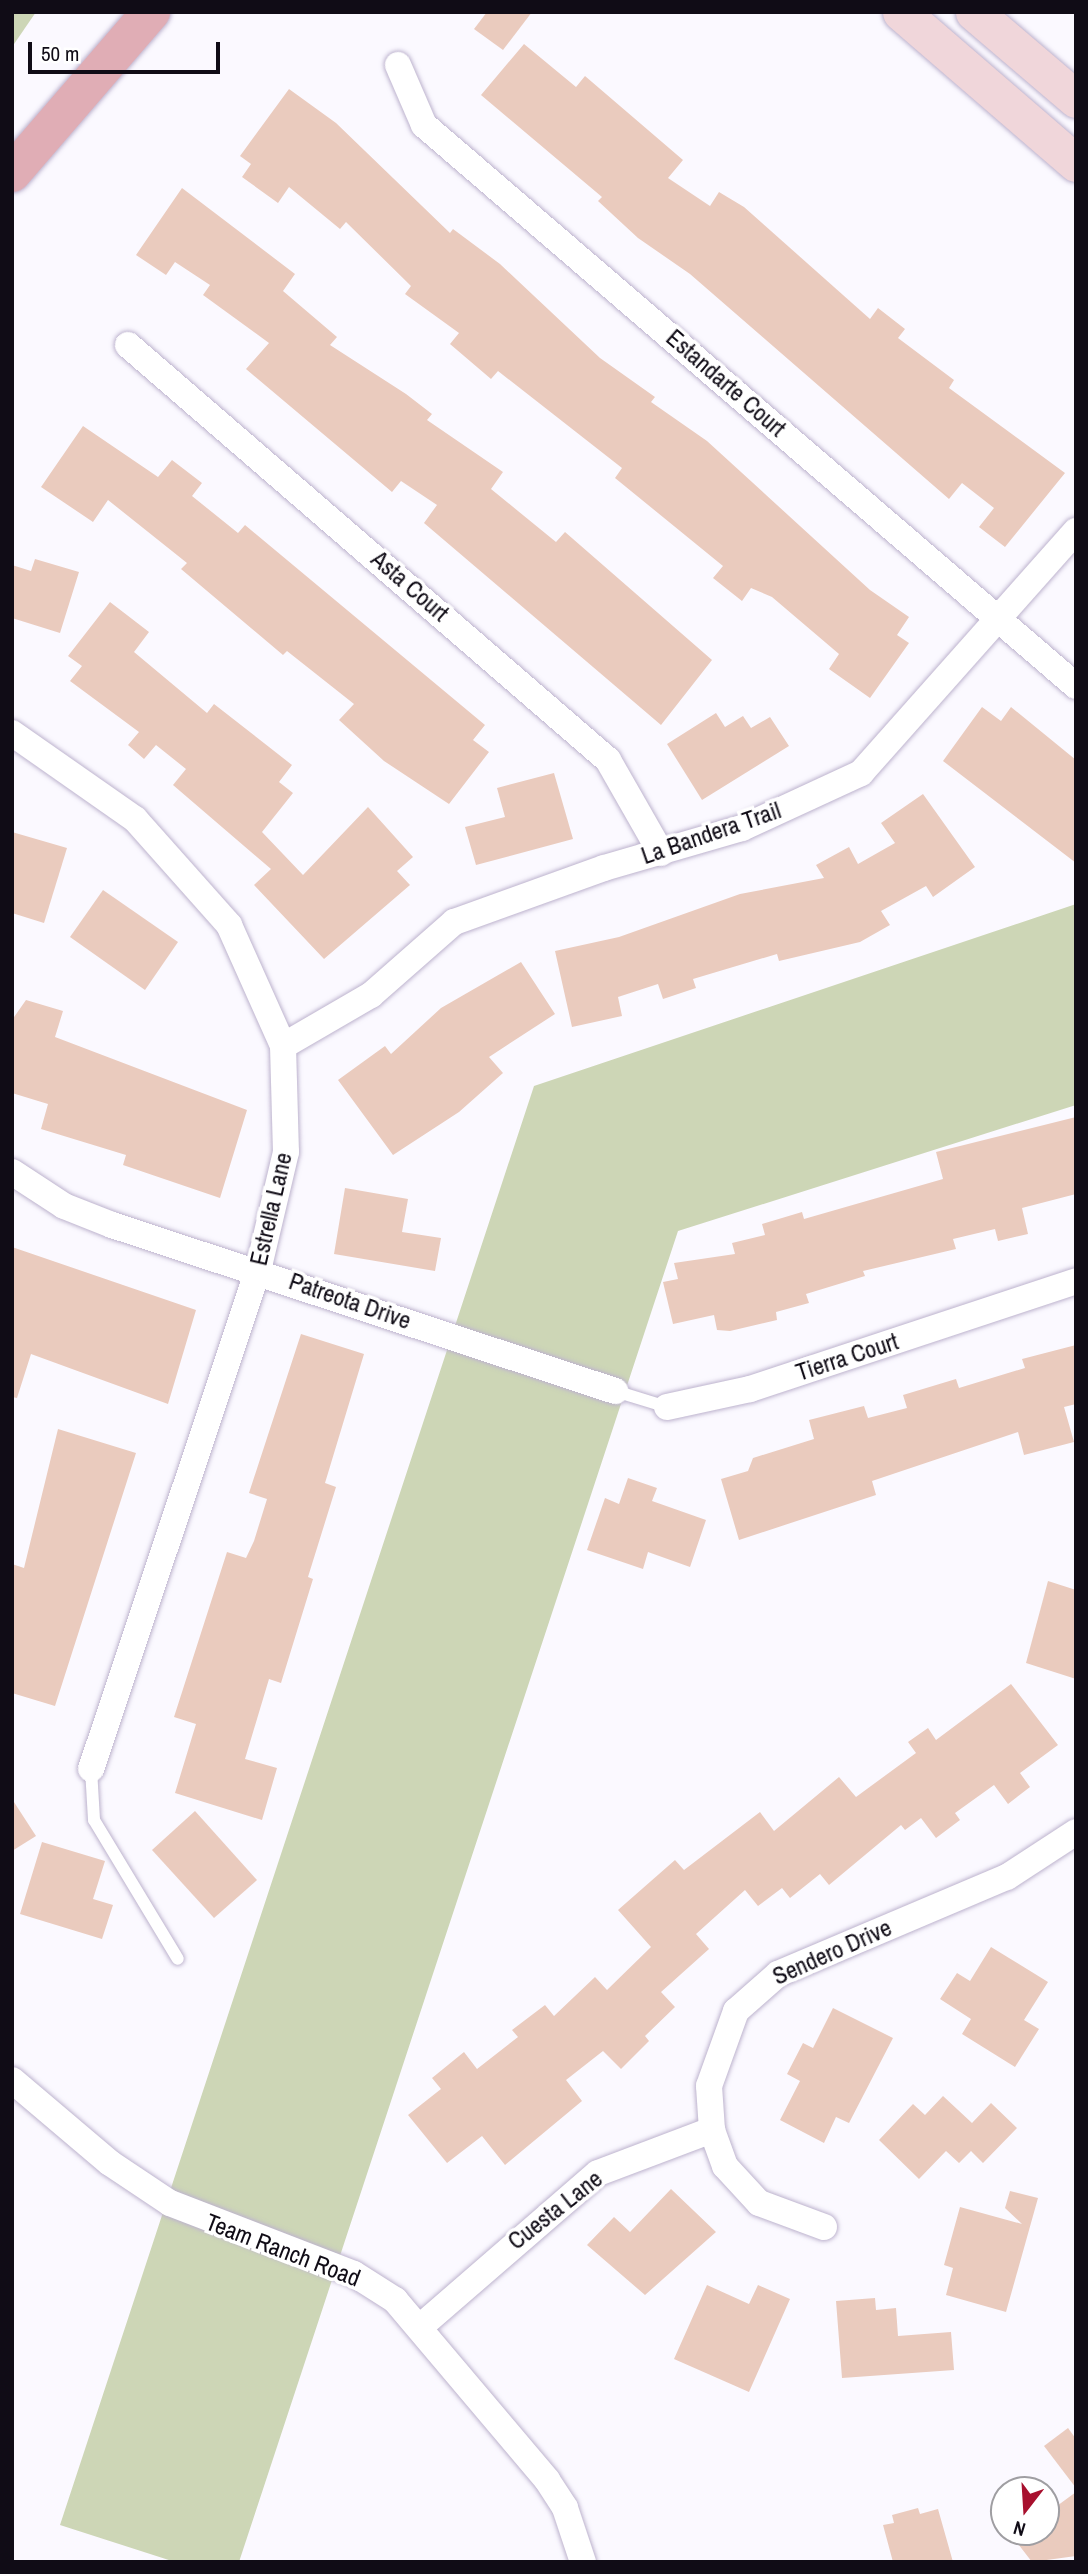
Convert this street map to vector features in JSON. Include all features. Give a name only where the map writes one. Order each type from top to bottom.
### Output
[{"type":"main road","points":[[12,173],[151,12]]},
{"type":"street","points":[[901,12],[1076,163]]},
{"type":"street","points":[[974,12],[1076,99]]},
{"type":"street","name":"Estandarte Court","points":[[398,65],[424,125],[1002,619],[1076,686]]},
{"type":"street","name":"Asta Court","points":[[128,345],[608,760],[662,853]]},
{"type":"street","name":"La Bandera Trail","points":[[283,1046],[371,995],[454,922],[742,828],[861,773],[1002,619],[1076,531]]},
{"type":"street","name":"Estrella Lane","points":[[12,733],[135,819],[229,925],[283,1046],[286,1152],[258,1270],[91,1769]]},
{"type":"street","name":"Patreota Drive","points":[[12,1172],[87,1216],[258,1270],[615,1391]]},
{"type":"street","name":"Tierra Court","points":[[667,1407],[750,1389],[1076,1281]]},
{"type":"street","name":"Sendero Drive","points":[[824,2227],[744,2193],[712,2130],[709,2086],[719,2044],[736,2011],[763,1983],[1023,1870],[1076,1832]]},
{"type":"street","name":"Team Ranch Road","points":[[12,2080],[128,2177],[202,2219],[354,2274],[420,2327],[547,2480],[583,2562]]},
{"type":"street","name":"Cuesta Lane","points":[[420,2327],[587,2180],[645,2150],[712,2130]]},
{"type":"lane","name":"Tierra Court","points":[[615,1391],[667,1407]]},
{"type":"lane","points":[[91,1769],[94,1820],[178,1959]]},
{"type":"green space","points":[[12,12],[36,12],[12,47]]},
{"type":"green space","points":[[1076,904],[1076,1105],[678,1231],[239,2562],[175,2562],[60,2525],[534,1086]]},
{"type":"building","points":[[487,12],[532,12],[503,50],[474,29]]},
{"type":"building","points":[[524,44],[576,87],[585,76],[683,160],[668,178],[710,206],[719,192],[744,207],[870,319],[878,308],[905,329],[898,338],[954,380],[949,388],[1065,473],[1005,547],[979,527],[994,508],[962,483],[949,499],[690,274],[638,238],[598,201],[602,197],[481,95]]},
{"type":"building","points":[[289,89],[336,123],[450,233],[453,229],[500,264],[600,358],[655,397],[651,402],[707,441],[870,590],[909,617],[897,635],[909,643],[870,698],[829,669],[839,654],[772,597],[751,588],[742,601],[713,578],[723,566],[615,478],[622,468],[498,371],[491,379],[450,344],[459,333],[405,294],[411,286],[346,222],[340,229],[289,187],[278,203],[242,177],[251,164],[240,156]]},
{"type":"building","points":[[182,188],[295,274],[283,291],[337,337],[330,345],[406,394],[432,414],[427,420],[503,472],[491,489],[556,542],[565,532],[712,660],[661,725],[424,523],[437,505],[401,481],[392,492],[246,369],[269,343],[203,295],[210,285],[175,262],[166,275],[136,255]]},
{"type":"building","points":[[83,426],[158,477],[172,460],[202,483],[192,496],[238,533],[245,525],[485,725],[473,740],[489,752],[449,804],[384,761],[339,720],[354,704],[287,651],[283,655],[181,569],[187,563],[108,500],[93,522],[41,487]]},
{"type":"building","points":[[35,559],[79,572],[60,633],[12,618],[12,565],[31,571]]},
{"type":"building","points":[[110,602],[149,632],[134,652],[207,713],[214,704],[292,765],[279,782],[293,793],[262,832],[303,875],[368,807],[413,857],[397,871],[410,885],[324,959],[254,885],[271,869],[173,785],[186,769],[156,745],[144,759],[128,745],[139,732],[70,681],[82,666],[68,656]]},
{"type":"building","points":[[982,707],[1001,721],[1011,707],[1076,760],[1076,863],[943,761]]},
{"type":"building","points":[[716,713],[725,727],[743,716],[751,728],[770,717],[789,746],[702,800],[667,744]]},
{"type":"building","points":[[554,773],[573,839],[476,865],[465,827],[505,817],[497,788]]},
{"type":"building","points":[[923,794],[975,867],[933,897],[926,886],[881,911],[890,925],[860,942],[779,961],[777,954],[693,979],[696,988],[663,999],[658,984],[618,997],[622,1016],[572,1027],[555,951],[619,937],[740,894],[824,878],[816,865],[849,847],[858,864],[895,843],[881,823]]},
{"type":"building","points":[[12,832],[67,848],[44,923],[12,913]]},
{"type":"building","points":[[103,890],[178,942],[145,990],[70,937]]},
{"type":"building","points":[[521,962],[555,1014],[489,1057],[503,1073],[459,1112],[393,1155],[338,1080],[385,1046],[391,1054],[441,1008]]},
{"type":"building","points":[[26,1000],[63,1011],[55,1037],[247,1110],[220,1198],[123,1165],[126,1155],[41,1129],[48,1104],[12,1093],[12,1020]]},
{"type":"building","points":[[1076,1117],[1076,1194],[1022,1208],[1028,1234],[998,1241],[995,1229],[953,1239],[956,1249],[863,1271],[865,1276],[806,1294],[809,1303],[776,1312],[777,1320],[730,1331],[717,1330],[714,1315],[673,1324],[663,1282],[678,1279],[674,1263],[735,1254],[732,1243],[765,1235],[762,1224],[802,1212],[804,1219],[943,1179],[936,1152]]},
{"type":"building","points":[[345,1188],[408,1199],[402,1232],[441,1238],[435,1271],[334,1254]]},
{"type":"building","points":[[12,1247],[196,1310],[168,1404],[31,1354],[17,1398],[12,1397]]},
{"type":"building","points":[[301,1334],[364,1354],[325,1483],[336,1487],[308,1577],[313,1579],[281,1683],[269,1679],[245,1759],[277,1768],[262,1820],[175,1793],[196,1724],[174,1717],[227,1552],[246,1558],[254,1541],[267,1499],[249,1493]]},
{"type":"building","points":[[1076,1345],[1076,1404],[1064,1407],[1074,1442],[1024,1455],[1018,1432],[872,1481],[876,1495],[739,1540],[721,1479],[748,1471],[753,1458],[814,1439],[809,1420],[864,1406],[868,1418],[907,1408],[903,1395],[956,1379],[959,1388],[1025,1368],[1022,1359]]},
{"type":"building","points":[[58,1429],[136,1453],[55,1706],[12,1693],[12,1564],[24,1568]]},
{"type":"building","points":[[628,1478],[657,1488],[652,1501],[706,1520],[690,1567],[648,1552],[643,1569],[587,1550],[605,1498],[619,1504]]},
{"type":"building","points":[[1048,1581],[1076,1590],[1076,1679],[1026,1663]]},
{"type":"building","points":[[1011,1684],[1058,1745],[1020,1773],[1030,1787],[1008,1804],[994,1785],[955,1813],[960,1820],[936,1838],[921,1818],[905,1830],[901,1825],[829,1885],[820,1874],[790,1898],[782,1888],[758,1906],[745,1890],[696,1934],[709,1949],[661,1992],[675,2007],[645,2036],[649,2041],[621,2069],[603,2051],[566,2080],[582,2101],[505,2165],[482,2136],[447,2163],[408,2115],[441,2089],[432,2078],[464,2052],[477,2069],[518,2037],[512,2030],[545,2005],[554,2016],[595,1977],[607,1990],[651,1947],[618,1910],[675,1860],[684,1870],[760,1812],[774,1831],[839,1777],[856,1797],[916,1753],[908,1742],[928,1728],[936,1740]]},
{"type":"building","points":[[12,1799],[36,1836],[12,1851]]},
{"type":"building","points":[[195,1811],[257,1880],[214,1918],[152,1850]]},
{"type":"building","points":[[42,1842],[105,1861],[93,1899],[113,1905],[102,1939],[20,1914]]},
{"type":"building","points":[[991,1947],[1048,1982],[1024,2020],[1039,2029],[1015,2067],[962,2034],[971,2019],[940,1999],[957,1973],[970,1981]]},
{"type":"building","points":[[833,2008],[893,2038],[849,2123],[836,2117],[824,2143],[780,2120],[800,2081],[787,2074],[803,2043],[813,2048]]},
{"type":"building","points":[[943,2096],[972,2123],[991,2103],[1017,2128],[983,2163],[971,2151],[959,2163],[946,2151],[919,2179],[879,2140],[913,2104],[925,2115]]},
{"type":"building","points":[[671,2189],[716,2232],[645,2295],[587,2245],[614,2217],[630,2232]]},
{"type":"building","points":[[1010,2191],[1038,2198],[1006,2312],[946,2295],[953,2268],[944,2265],[960,2207],[1022,2224],[1005,2208]]},
{"type":"building","points":[[707,2285],[749,2304],[758,2285],[790,2299],[749,2392],[674,2359]]},
{"type":"building","points":[[875,2298],[876,2310],[896,2308],[898,2336],[951,2332],[954,2370],[842,2378],[836,2301]]},
{"type":"building","points":[[1068,2428],[1076,2439],[1076,2488],[1044,2446]]},
{"type":"building","points":[[1076,2492],[1076,2556],[1032,2562],[1020,2546],[1060,2546],[1060,2504]]},
{"type":"building","points":[[918,2508],[920,2514],[938,2509],[953,2562],[893,2562],[883,2525],[894,2523],[892,2515]]}]
